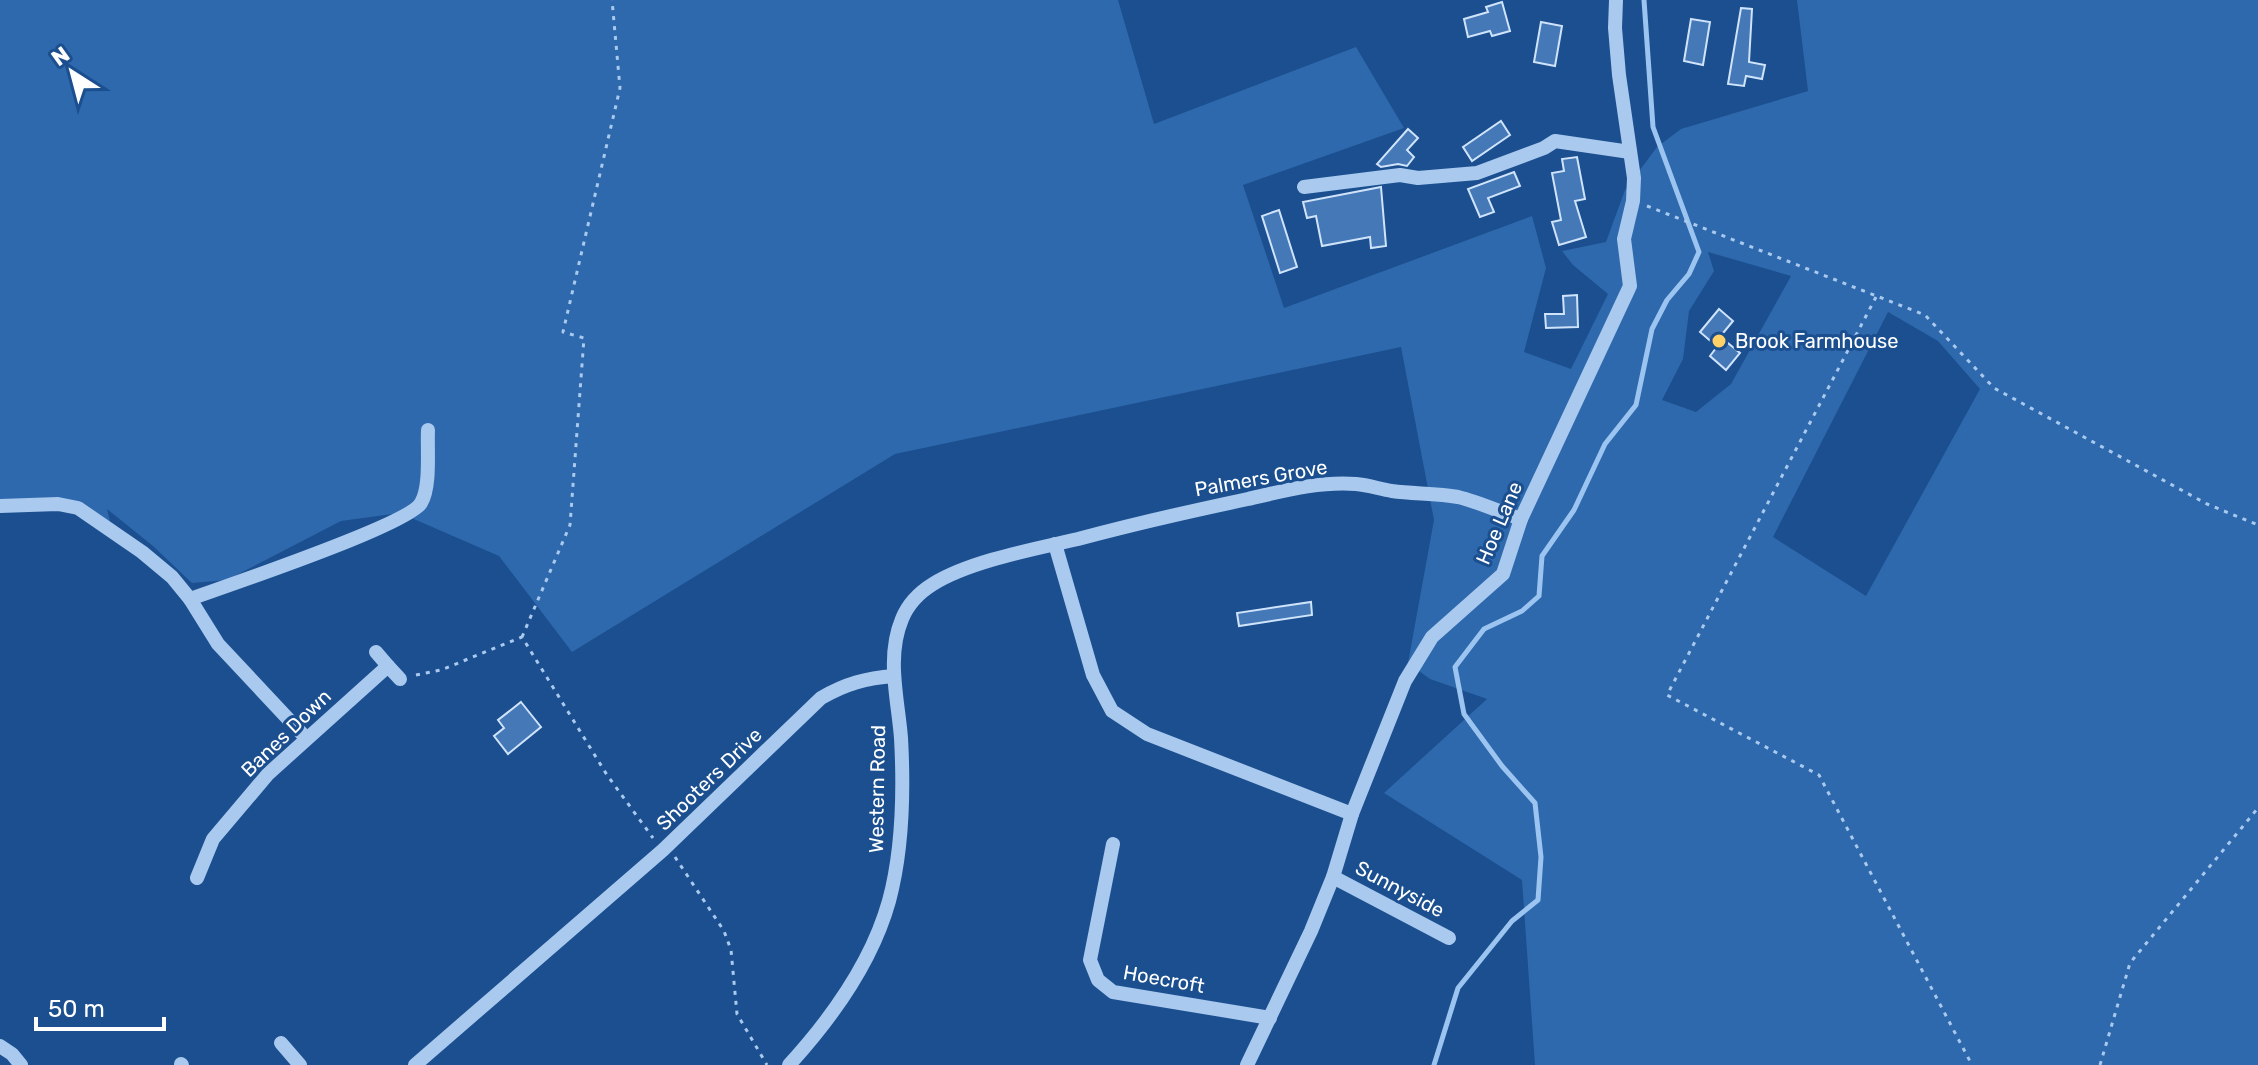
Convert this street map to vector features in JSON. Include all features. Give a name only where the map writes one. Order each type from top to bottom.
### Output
[{"type":"street","name":"Hoe Lane","points":[[1247,1065],[1333,877],[1352,814],[1405,681],[1432,637],[1503,574],[1521,519],[1630,286],[1624,239],[1633,201],[1634,178],[1618,66],[1616,0]]},
{"type":"street","points":[[1304,187],[1400,175],[1418,178],[1477,173],[1555,141],[1630,152]]},
{"type":"street","points":[[190,599],[382,526],[419,506],[426,490],[428,430]]},
{"type":"street","name":"Palmers Grove","points":[[894,676],[896,635],[903,615],[914,599],[933,584],[961,571],[1055,544],[1173,515],[1325,484],[1357,484],[1459,498],[1521,519]]},
{"type":"street","points":[[0,506],[43,503],[78,508],[142,552],[172,577],[218,644],[306,738]]},
{"type":"street","points":[[1055,544],[1093,675],[1112,711],[1147,734],[1352,814]]},
{"type":"street","points":[[376,652],[400,679]]},
{"type":"street","name":"Banes Down","points":[[197,878],[213,839],[268,774],[388,666]]},
{"type":"street","name":"Shooters Drive","points":[[415,1065],[665,848],[821,698],[844,685],[868,678],[894,676]]},
{"type":"street","name":"Western Road","points":[[789,1065],[824,1024],[850,985],[872,945],[889,902],[898,854],[901,806],[901,738],[894,676]]},
{"type":"street","name":"Hoecroft","points":[[1113,844],[1090,960],[1098,980],[1113,992],[1270,1018]]},
{"type":"street","name":"Sunnyside","points":[[1333,877],[1449,938]]},
{"type":"street","points":[[281,1043],[300,1065]]},
{"type":"street","points":[[0,1046],[21,1065]]},
{"type":"path","points":[[400,679],[441,670],[522,637],[570,525],[584,338],[563,332],[620,88],[612,0]]},
{"type":"path","points":[[1633,201],[1925,315],[1994,388],[2207,504],[2258,525]]},
{"type":"path","points":[[1876,297],[1667,695],[1819,775],[1972,1065]]},
{"type":"path","points":[[522,637],[643,828],[665,848],[724,931],[731,950],[737,1014],[767,1065]]},
{"type":"path","points":[[2100,1065],[2130,963],[2258,808]]},
{"type":"shaded area","points":[[0,0],[1118,0],[1154,124],[1356,47],[1404,128],[1243,185],[1284,308],[1532,216],[1546,268],[1524,352],[1571,369],[1608,294],[1573,265],[1562,251],[1606,242],[1625,190],[1657,147],[1681,129],[1808,91],[1797,0],[2258,0],[2258,1065],[1535,1065],[1522,880],[1384,793],[1487,699],[1430,679],[1408,663],[1434,520],[1401,347],[895,454],[572,652],[499,556],[400,513],[341,521],[227,580],[192,583],[107,509],[112,530],[87,516],[59,508],[0,506]],"holes":[[[1708,252],[1791,276],[1731,384],[1696,412],[1662,400],[1683,359],[1689,311],[1714,271]],[[1888,312],[1938,341],[1980,389],[1866,596],[1773,537]]]},
{"type":"building","points":[[1502,2],[1510,31],[1492,36],[1490,31],[1468,37],[1464,19],[1488,12],[1486,7]]},
{"type":"building","points":[[1741,8],[1752,9],[1749,62],[1765,65],[1762,79],[1746,76],[1744,86],[1728,84]]},
{"type":"building","points":[[1691,19],[1710,22],[1703,65],[1684,61]]},
{"type":"building","points":[[1541,22],[1562,26],[1555,66],[1534,62]]},
{"type":"building","points":[[1501,121],[1510,135],[1472,161],[1463,147]]},
{"type":"building","points":[[1408,129],[1418,138],[1407,150],[1414,157],[1407,166],[1381,167],[1377,164]]},
{"type":"building","points":[[1577,157],[1585,199],[1575,201],[1586,237],[1559,245],[1552,222],[1561,220],[1552,173],[1564,171],[1562,159]]},
{"type":"building","points":[[1514,172],[1520,186],[1488,198],[1494,212],[1480,217],[1468,189]]},
{"type":"building","points":[[1381,187],[1386,246],[1371,248],[1370,237],[1322,246],[1316,216],[1307,218],[1303,202]]},
{"type":"building","points":[[1279,210],[1297,267],[1280,273],[1262,216]]},
{"type":"building","points":[[1577,295],[1578,327],[1546,328],[1545,314],[1564,314],[1563,296]]},
{"type":"building","points":[[1719,309],[1733,321],[1714,344],[1700,332]]},
{"type":"building","points":[[1723,339],[1740,353],[1726,370],[1710,356]]},
{"type":"building","points":[[1311,602],[1312,615],[1239,626],[1237,613]]},
{"type":"building","points":[[521,702],[541,727],[508,754],[494,736],[504,728],[498,720]]},
{"type":"waterway","points":[[1434,1065],[1458,988],[1512,921],[1538,900],[1541,857],[1535,803],[1502,766],[1464,714],[1455,667],[1484,629],[1522,611],[1539,596],[1542,556],[1574,510],[1605,444],[1636,405],[1652,329],[1667,300],[1689,274],[1699,252],[1653,127],[1644,0]]},
{"type":"place","name":"Brook Farmhouse","points":[[1719,341]]}]
